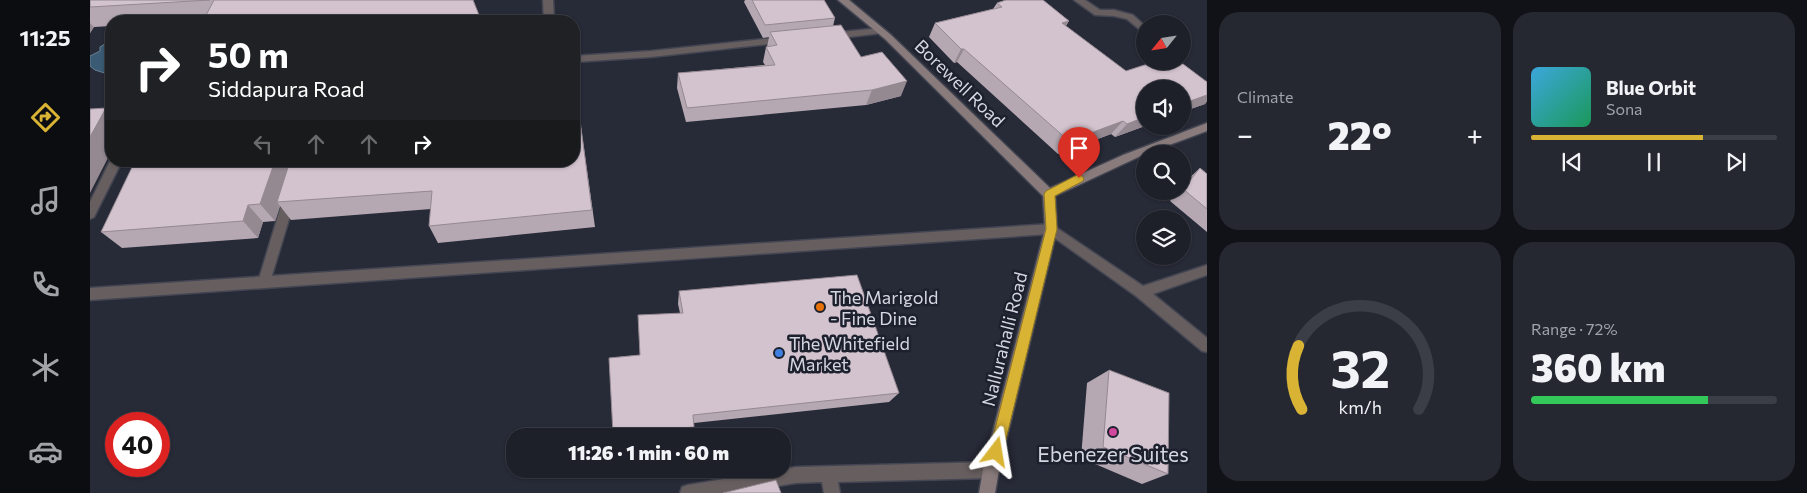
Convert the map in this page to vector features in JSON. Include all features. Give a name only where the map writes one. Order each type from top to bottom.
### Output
[{"type":"street","points":[[548,0],[549,15]]},
{"type":"street","name":"Borewell Road","points":[[844,0],[880,31],[1049,194]]},
{"type":"street","points":[[1079,0],[1098,13],[1114,13],[1130,17],[1136,23]]},
{"type":"street","points":[[823,36],[880,31]]},
{"type":"street","points":[[580,59],[651,54],[794,39]]},
{"type":"street","points":[[1049,194],[1094,170],[1162,142],[1206,130]]},
{"type":"street","points":[[90,214],[113,167]]},
{"type":"street","points":[[264,282],[293,188]]},
{"type":"street","name":"Nallurahalli Road","points":[[987,493],[991,470],[1051,229],[1049,194]]},
{"type":"street","points":[[90,294],[1051,229],[1141,292],[1207,346]]},
{"type":"street","points":[[1141,292],[1207,270]]},
{"type":"street","points":[[688,493],[796,475],[991,470]]},
{"type":"street","points":[[829,473],[832,493]]},
{"type":"water","points":[[105,44],[105,73],[90,66],[90,56],[100,51],[100,47]]},
{"type":"building","points":[[90,0],[210,0],[90,7]]},
{"type":"building","points":[[214,0],[473,0],[479,15],[206,15]]},
{"type":"building","points":[[752,0],[824,0],[835,18],[765,25]]},
{"type":"building","points":[[1006,0],[1043,0],[1069,21],[1062,23],[1126,71],[1136,68],[1136,70],[1191,70],[1207,82],[1207,95],[1191,101],[1191,80],[1136,80],[1136,120],[1127,124],[1123,121],[1069,141],[964,49],[961,49],[935,23],[1002,7],[997,3]]},
{"type":"building","points":[[841,25],[861,57],[882,52],[907,81],[872,90],[687,108],[678,73],[775,65],[766,47],[777,45],[770,32]]},
{"type":"building","points":[[105,108],[90,137],[90,109]]},
{"type":"building","points":[[580,120],[592,210],[429,226],[432,191],[277,202],[288,167],[580,167]]},
{"type":"building","points":[[132,167],[273,167],[260,204],[248,205],[243,221],[101,232]]},
{"type":"building","points":[[1200,168],[1207,174],[1207,209],[1191,196],[1191,179]]},
{"type":"building","name":"The Whitefield Market","points":[[857,275],[899,393],[693,415],[694,427],[613,428],[609,358],[640,355],[638,315],[683,313],[679,291]]},
{"type":"building","points":[[1109,370],[1169,393],[1168,474],[1103,447]]},
{"type":"building","points":[[776,480],[781,493],[723,493]]},
{"type":"place","name":"The Marigold - Fine Dine","points":[[820,307]]},
{"type":"place","name":"The Whitefield Market","points":[[779,353]]},
{"type":"place","name":"Ebenezer Suites","points":[[1113,432]]},
{"type":"route","points":[[996,452],[1051,229],[1049,194],[1079,178]]}]
